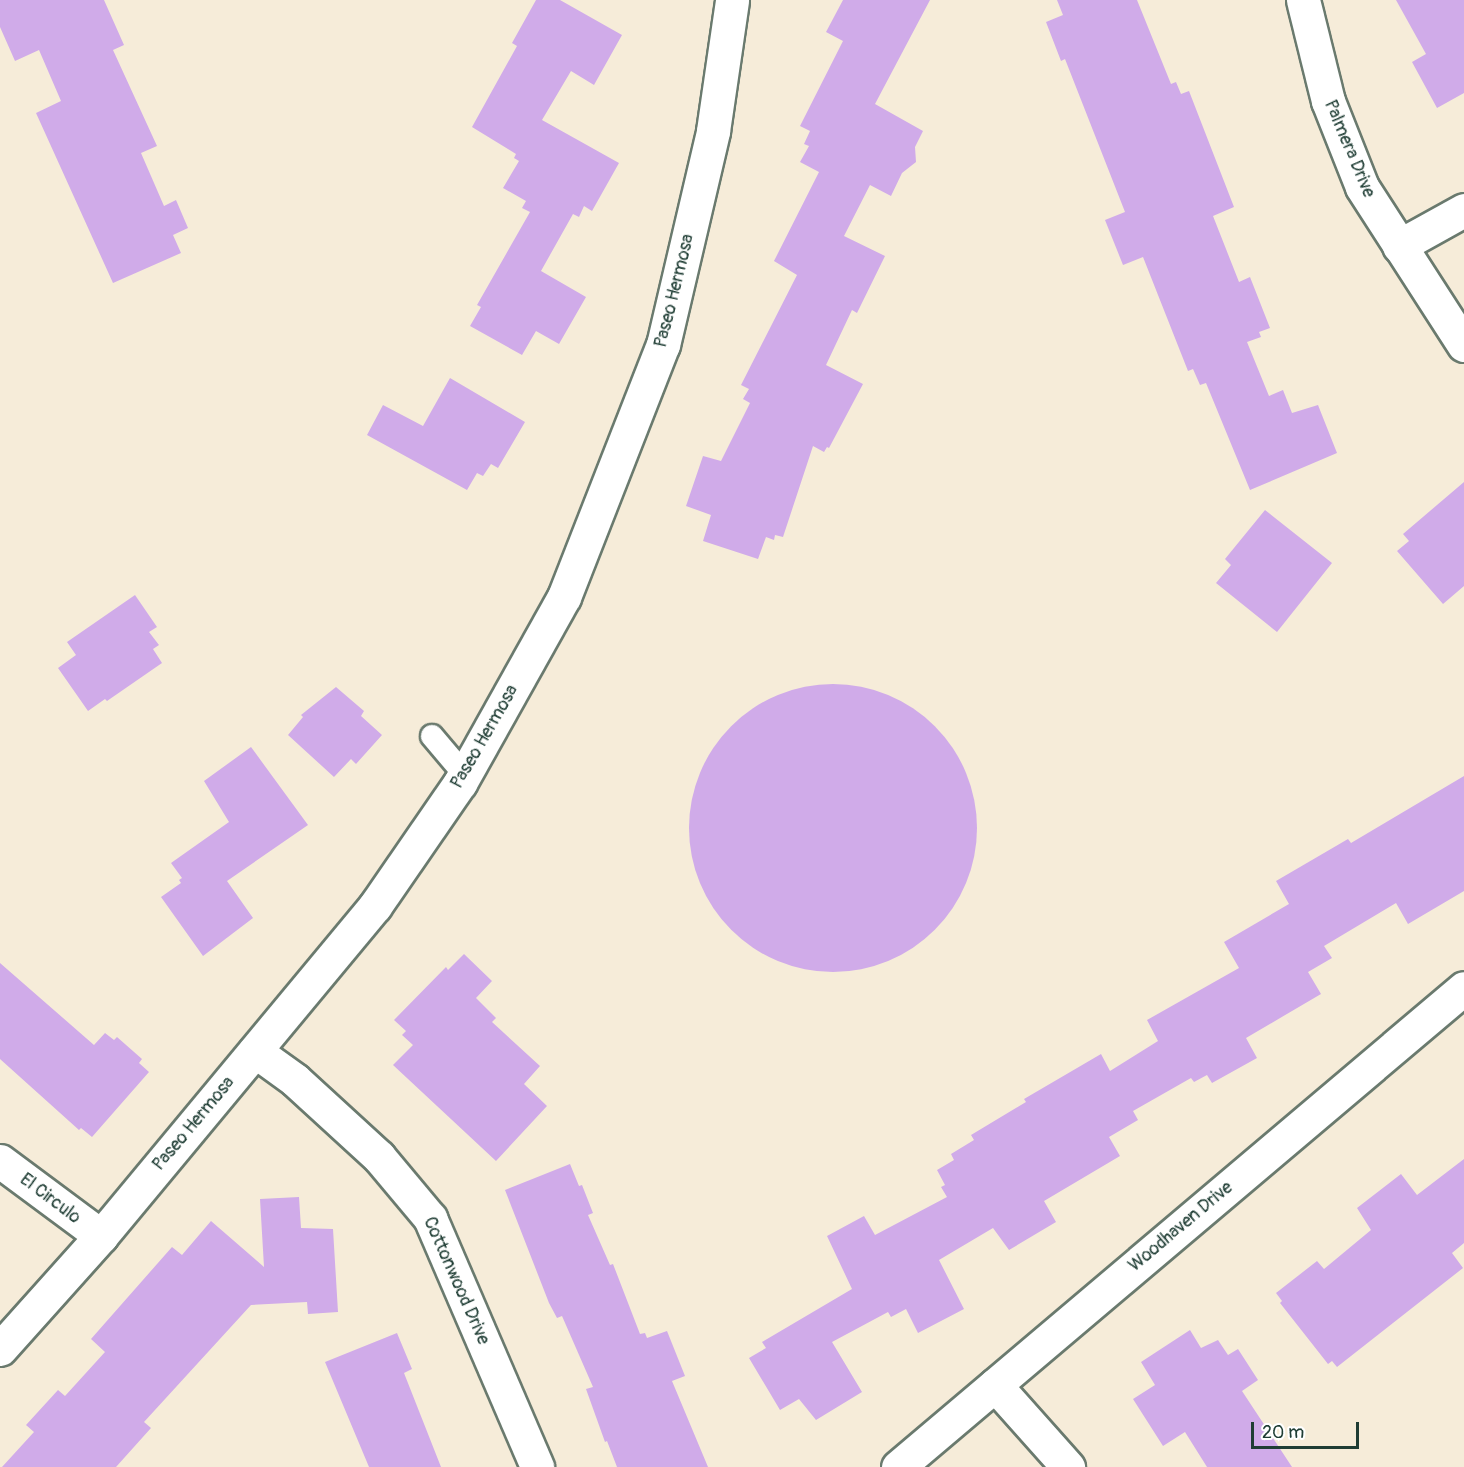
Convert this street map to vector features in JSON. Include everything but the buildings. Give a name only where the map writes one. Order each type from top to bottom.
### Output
[{"type":"street","name":"Paseo Hermosa","points":[[0,1349],[101,1236],[375,906],[465,775],[564,597],[663,345],[713,131],[732,0]]},
{"type":"street","name":"Palmera Drive","points":[[1303,0],[1328,101],[1362,187],[1464,345]]},
{"type":"street","points":[[1399,246],[1464,210]]},
{"type":"street","name":"Woodhaven Drive","points":[[898,1467],[1464,988]]},
{"type":"street","name":"Cottonwood Drive","points":[[255,1051],[296,1080],[380,1157],[430,1218],[537,1467]]},
{"type":"street","name":"El Circulo","points":[[0,1161],[101,1236]]},
{"type":"street","points":[[995,1385],[1068,1467]]},
{"type":"lane","points":[[432,736],[465,775]]}]
